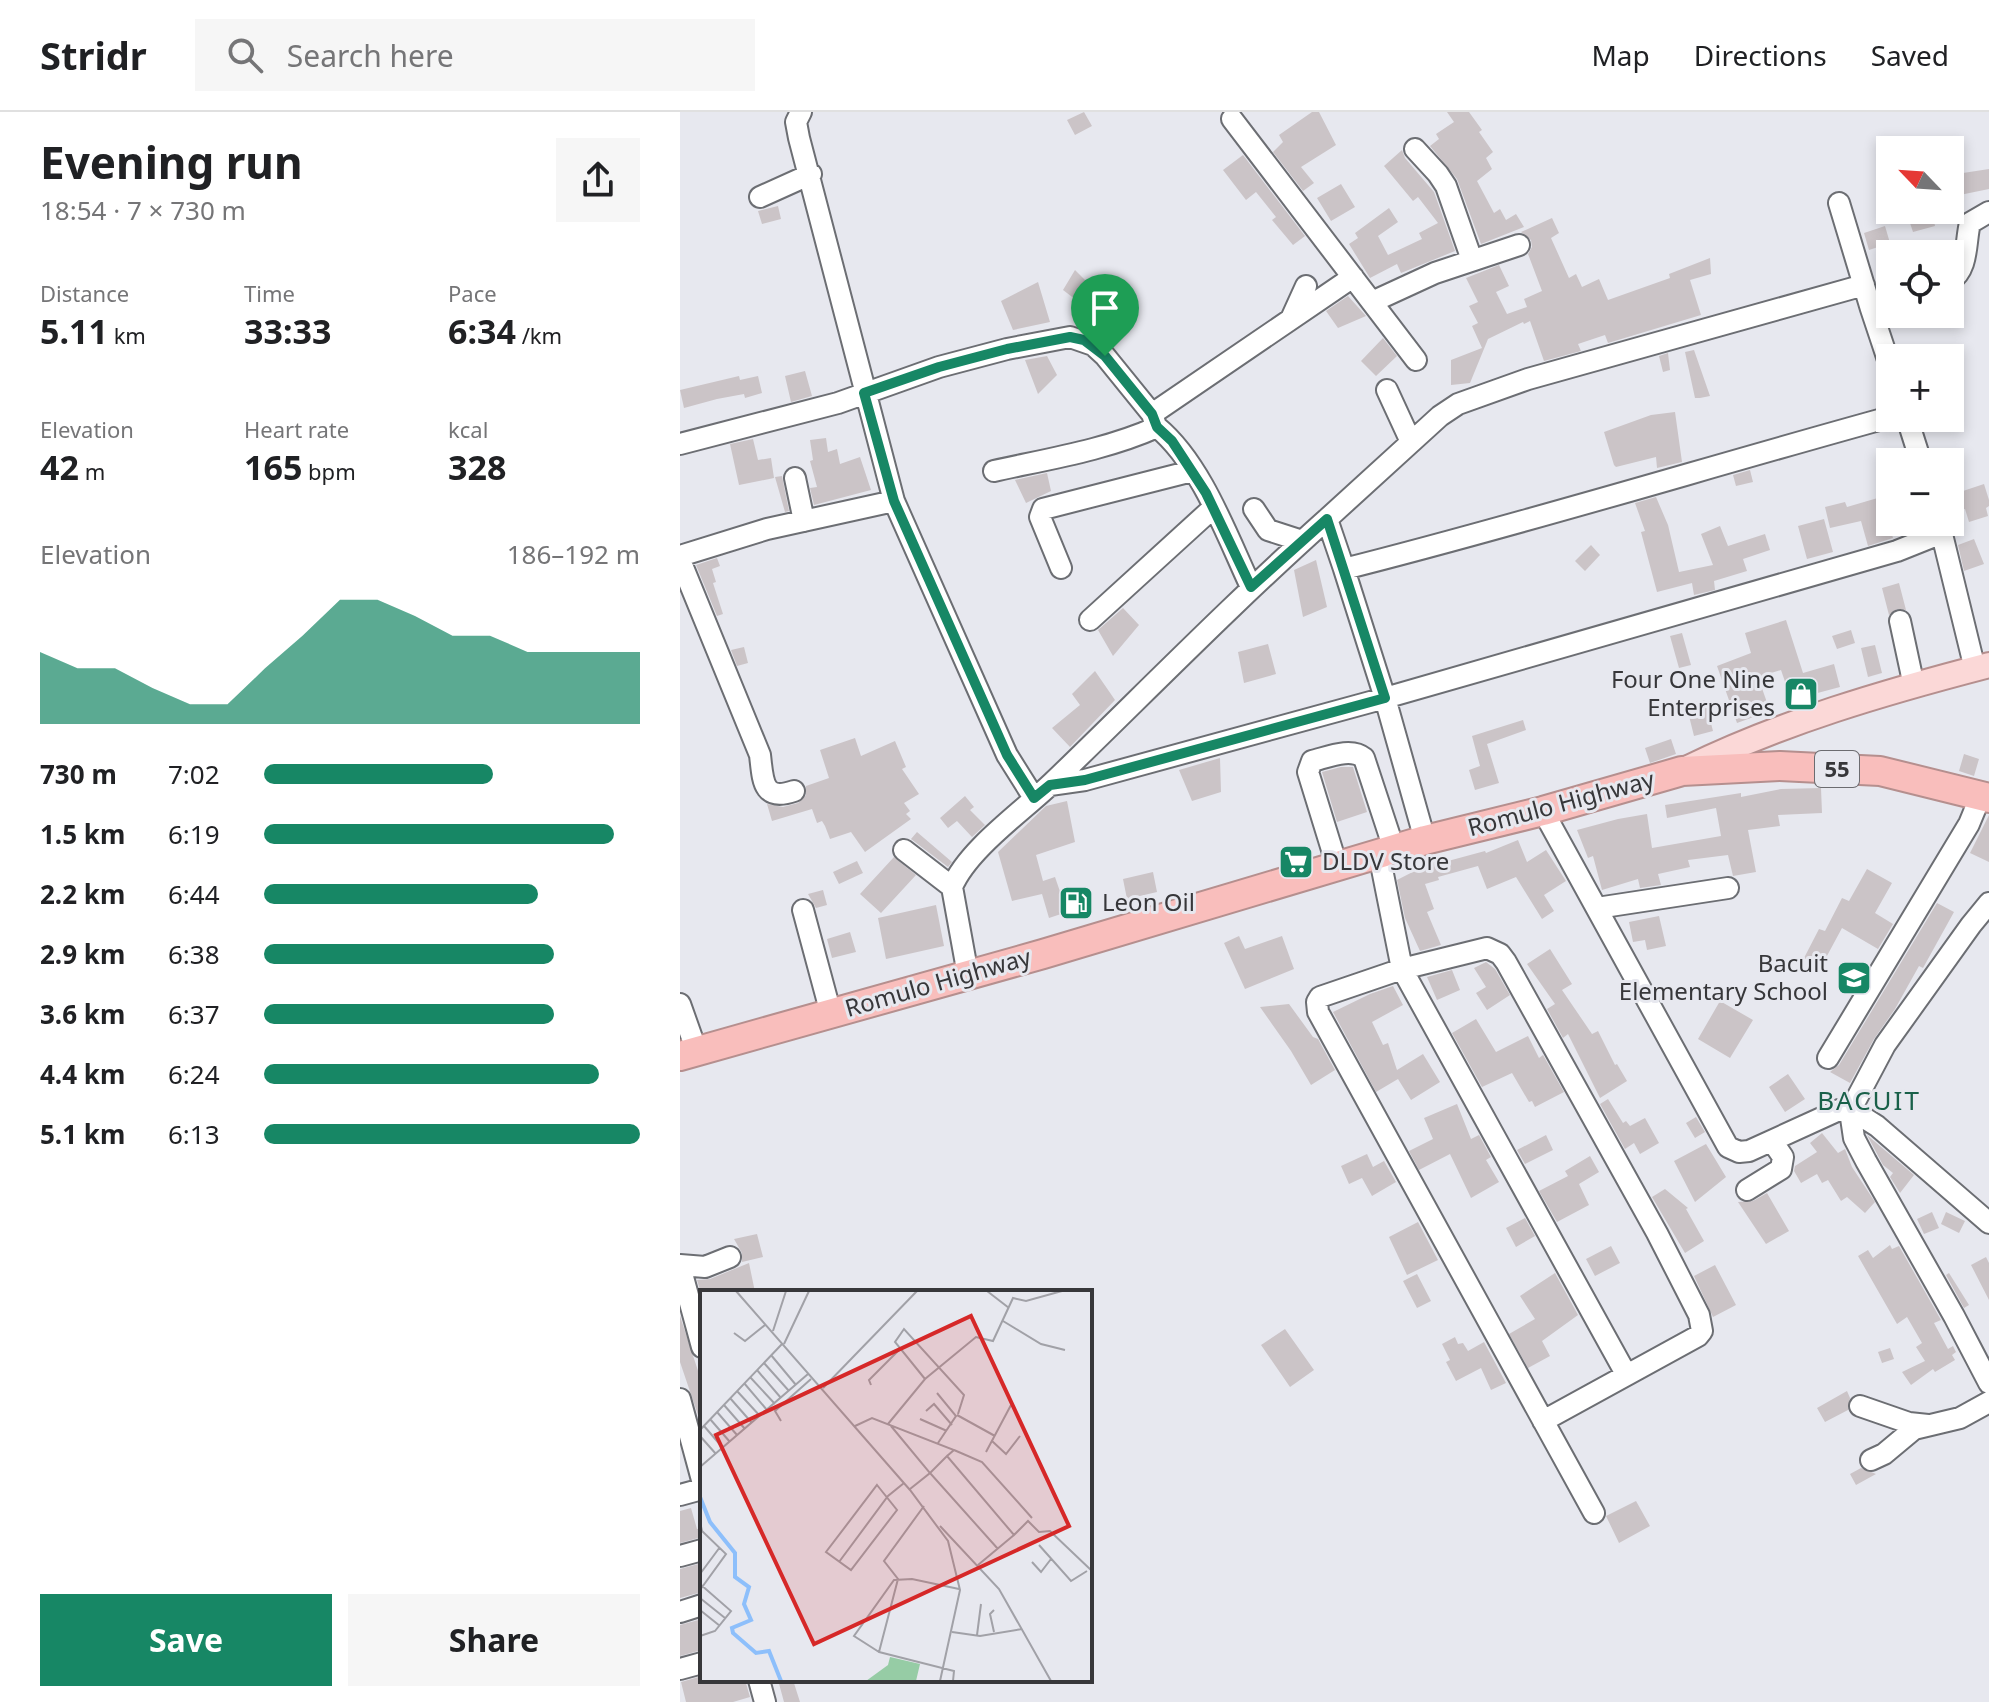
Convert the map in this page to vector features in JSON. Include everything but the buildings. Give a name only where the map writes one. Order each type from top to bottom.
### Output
[{"type":"highway","name":"Romulo Highway","points":[[689,1054],[1425,840],[1543,811],[1682,771],[1780,766],[1880,771],[1985,796]]},
{"type":"main road","points":[[1682,771],[1738,743],[1804,718],[1982,667]]},
{"type":"street","points":[[801,112],[796,122],[894,501],[1007,755],[1042,791]]},
{"type":"street","points":[[1232,119],[1416,360]]},
{"type":"street","points":[[1415,149],[1446,186],[1472,260]]},
{"type":"street","points":[[760,197],[811,174]]},
{"type":"street","points":[[1839,203],[1864,285],[1876,301]]},
{"type":"street","points":[[1964,254],[1970,223],[1989,212]]},
{"type":"street","points":[[1372,302],[1435,273],[1519,245]]},
{"type":"street","points":[[994,471],[1137,436],[1154,420],[1291,319],[1353,277]]},
{"type":"street","points":[[968,975],[952,887],[968,861],[1251,587],[1411,442],[1458,404],[1556,371],[1864,285]]},
{"type":"street","points":[[1291,319],[1306,286]]},
{"type":"street","points":[[680,444],[747,428],[980,356],[1070,337],[1084,340],[1105,356],[1172,441],[1214,507],[1251,587]]},
{"type":"street","points":[[1387,390],[1411,442]]},
{"type":"street","points":[[1344,569],[1488,533],[1876,421]]},
{"type":"street","points":[[1061,568],[1040,517],[1043,509],[1192,471]]},
{"type":"street","points":[[795,478],[804,521]]},
{"type":"street","points":[[794,791],[783,795],[772,794],[766,788],[760,755],[680,558],[721,542],[894,501]]},
{"type":"street","points":[[1090,620],[1214,507]]},
{"type":"street","points":[[1254,509],[1268,530],[1302,541]]},
{"type":"street","points":[[1327,519],[1385,698],[1425,840]]},
{"type":"street","points":[[1042,791],[1385,698],[1882,555],[1922,536]]},
{"type":"street","points":[[1944,536],[1982,667]]},
{"type":"street","points":[[1900,621],[1914,686]]},
{"type":"street","points":[[1337,866],[1308,772],[1312,761],[1350,752],[1364,758],[1386,852],[1402,969],[1626,1374]]},
{"type":"street","points":[[1828,1058],[1985,796]]},
{"type":"street","points":[[1543,811],[1728,1147],[1739,1152],[1749,1151],[1839,1110],[1850,1111],[1877,1126],[1989,1223]]},
{"type":"street","points":[[904,850],[952,887]]},
{"type":"street","points":[[1597,908],[1728,888]]},
{"type":"street","points":[[803,910],[831,1014]]},
{"type":"street","points":[[1986,912],[1885,1045],[1850,1111],[1854,1138],[1989,1383]]},
{"type":"street","points":[[1543,1421],[1702,1331],[1699,1315],[1657,1233],[1500,954],[1487,948],[1402,969],[1320,997],[1318,1012],[1543,1421],[1594,1513]]},
{"type":"street","points":[[680,1004],[689,1054]]},
{"type":"street","points":[[1747,1190],[1781,1169],[1783,1157],[1772,1141]]},
{"type":"street","points":[[700,1340],[680,1266],[713,1266],[730,1257]]},
{"type":"street","points":[[680,1399],[685,1438],[700,1475]]},
{"type":"street","points":[[1871,1460],[1884,1454],[1914,1429],[1960,1418],[1989,1402]]},
{"type":"street","points":[[1860,1406],[1909,1423],[1928,1425]]},
{"type":"street","points":[[680,1495],[700,1490]]},
{"type":"street","points":[[680,1556],[700,1551]]},
{"type":"street","points":[[680,1612],[700,1606]]},
{"type":"street","points":[[680,1669],[700,1664]]},
{"type":"street","points":[[760,1682],[765,1702]]},
{"type":"place","name":"Four One Nine Enterprises","points":[[1801,694]]},
{"type":"place","name":"DLDV Store","points":[[1296,862]]},
{"type":"place","name":"Leon Oil","points":[[1076,903]]},
{"type":"place","name":"Bacuit Elementary School","points":[[1854,978]]},
{"type":"district","name":"BACUIT","points":[[1869,1101]]},
{"type":"route","points":[[1070,337],[1084,340],[1105,356],[1134,389],[1152,414],[1157,427],[1172,441],[1206,493],[1251,587],[1327,519],[1385,698],[1085,780],[1050,785],[1034,798],[1007,755],[894,501],[864,393],[939,367],[1070,337]]}]
